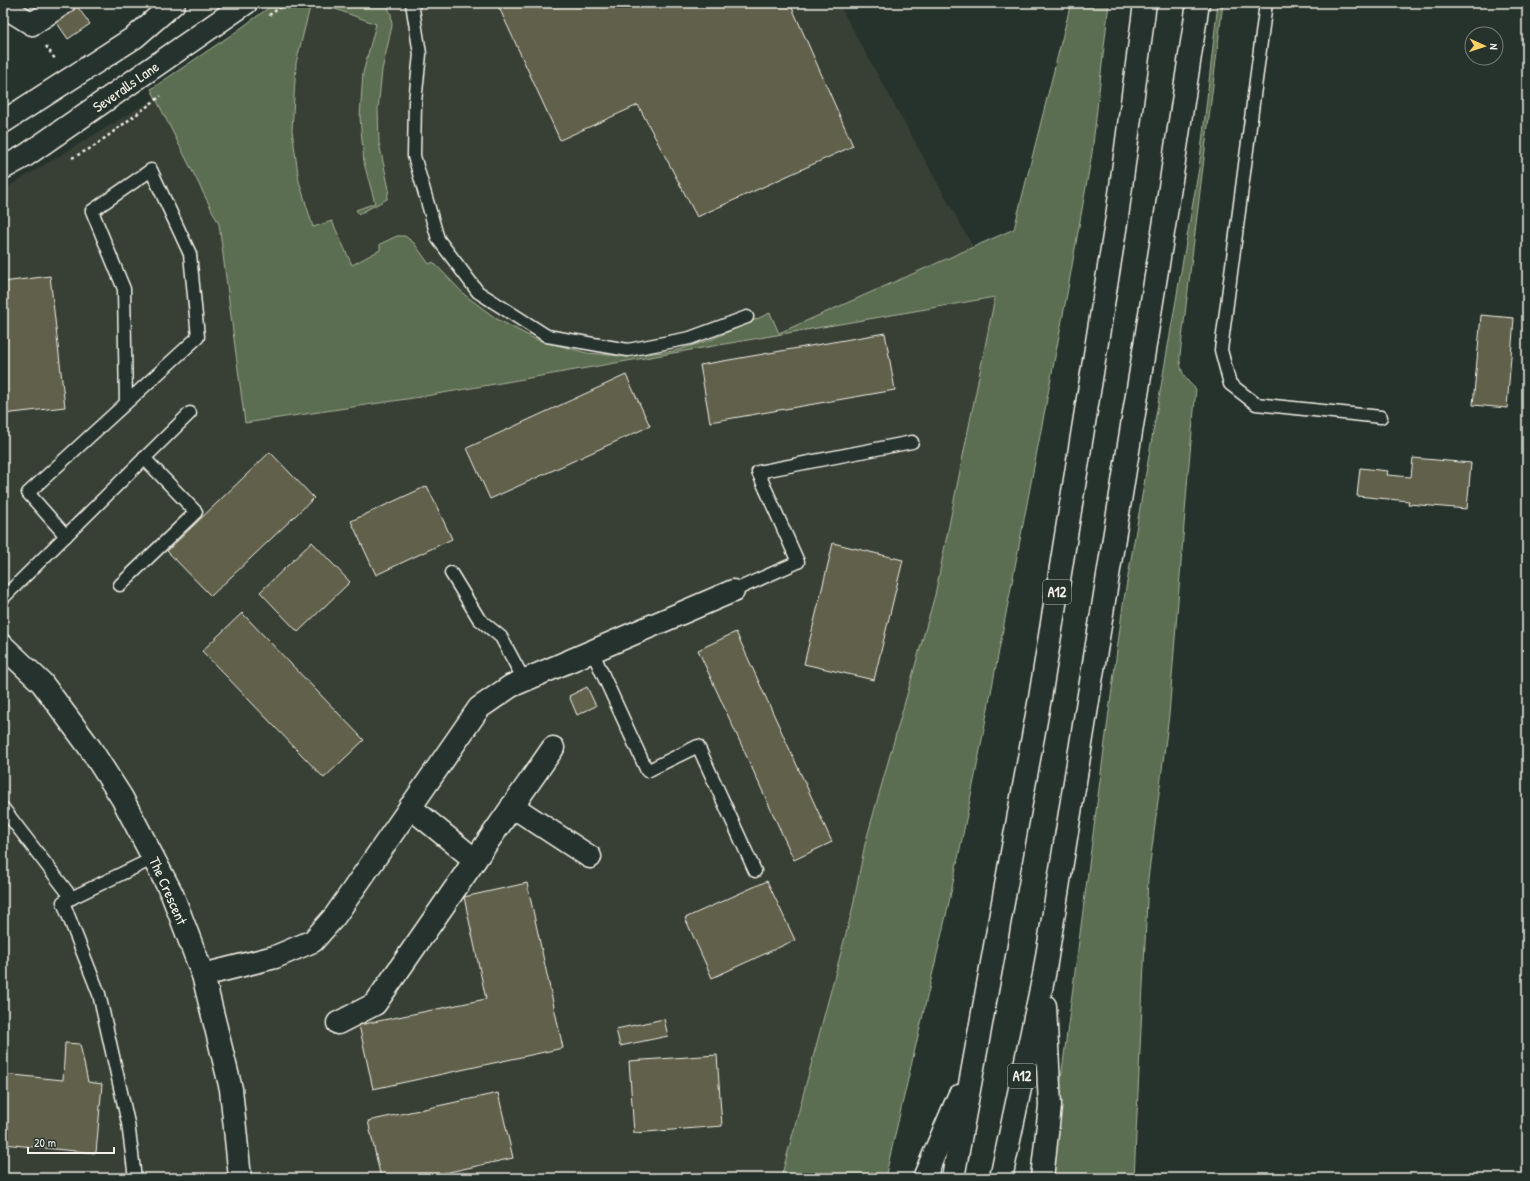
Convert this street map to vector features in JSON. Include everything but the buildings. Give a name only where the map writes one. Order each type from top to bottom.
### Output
[{"type":"main road","points":[[3,6],[32,24],[64,3]]},
{"type":"main road","points":[[3,122],[135,37],[174,3]]},
{"type":"main road","name":"Severalls Lane","points":[[3,168],[31,152],[246,3]]},
{"type":"main road","name":"A12","points":[[953,1178],[1042,690],[1117,217],[1145,3]]},
{"type":"main road","name":"A12","points":[[1001,1178],[1044,975],[1165,220],[1198,3]]},
{"type":"main road","points":[[203,975],[275,957],[313,941],[335,916],[479,708],[511,686],[524,680],[733,591]]},
{"type":"main road","name":"The Crescent","points":[[3,646],[42,683],[90,748],[122,798],[172,894],[203,975],[231,1089],[240,1178]]},
{"type":"main road","points":[[338,1023],[375,1004],[553,748]]},
{"type":"main road","points":[[512,806],[590,857]]},
{"type":"main road","points":[[410,807],[474,860]]},
{"type":"main road","name":"A12","points":[[1042,1178],[1050,1106],[1044,975]]},
{"type":"main road","name":"A12","points":[[924,1178],[975,1057]]},
{"type":"lane","points":[[412,3],[420,54],[415,102],[414,156],[438,239],[478,292],[547,336],[628,350],[690,338],[747,317]]},
{"type":"lane","points":[[1266,3],[1221,350],[1230,384],[1256,404],[1381,417]]},
{"type":"lane","points":[[66,536],[28,493],[198,337],[190,254],[151,170],[92,211],[124,289],[126,403]]},
{"type":"lane","points":[[3,598],[190,413]]},
{"type":"lane","points":[[733,591],[798,562],[758,472],[912,442]]},
{"type":"lane","points":[[120,585],[196,512],[144,458]]},
{"type":"lane","points":[[451,573],[479,619],[501,637],[524,680]]},
{"type":"lane","points":[[592,651],[647,771],[698,746],[756,871]]},
{"type":"lane","points":[[3,808],[72,898]]},
{"type":"lane","points":[[135,1178],[128,1123],[99,994],[64,902],[154,858]]},
{"type":"shaded area","points":[[313,3],[838,3],[1000,296],[965,503],[797,1178],[3,1178],[3,190]]},
{"type":"green space","points":[[275,3],[311,3],[296,63],[292,130],[299,181],[313,227],[332,221],[352,265],[380,250],[380,244],[397,236],[405,236],[414,243],[429,264],[433,262],[466,296],[497,319],[535,339],[587,353],[624,356],[674,351],[710,340],[770,313],[779,333],[1014,229],[1071,3],[1109,3],[1092,153],[1067,294],[976,771],[948,907],[885,1178],[781,1178],[852,911],[865,844],[935,595],[995,297],[420,397],[245,423],[219,224],[151,89],[237,31]]},
{"type":"green space","points":[[319,3],[386,3],[391,14],[392,26],[382,70],[378,109],[379,143],[389,189],[387,199],[359,214],[356,210],[375,203],[364,163],[360,117],[363,73],[376,24]]},
{"type":"green space","points":[[1218,3],[1223,3],[1180,355],[1182,370],[1189,382],[1196,389],[1169,715],[1148,879],[1134,1178],[1048,1178],[1123,605],[1199,168]]}]
